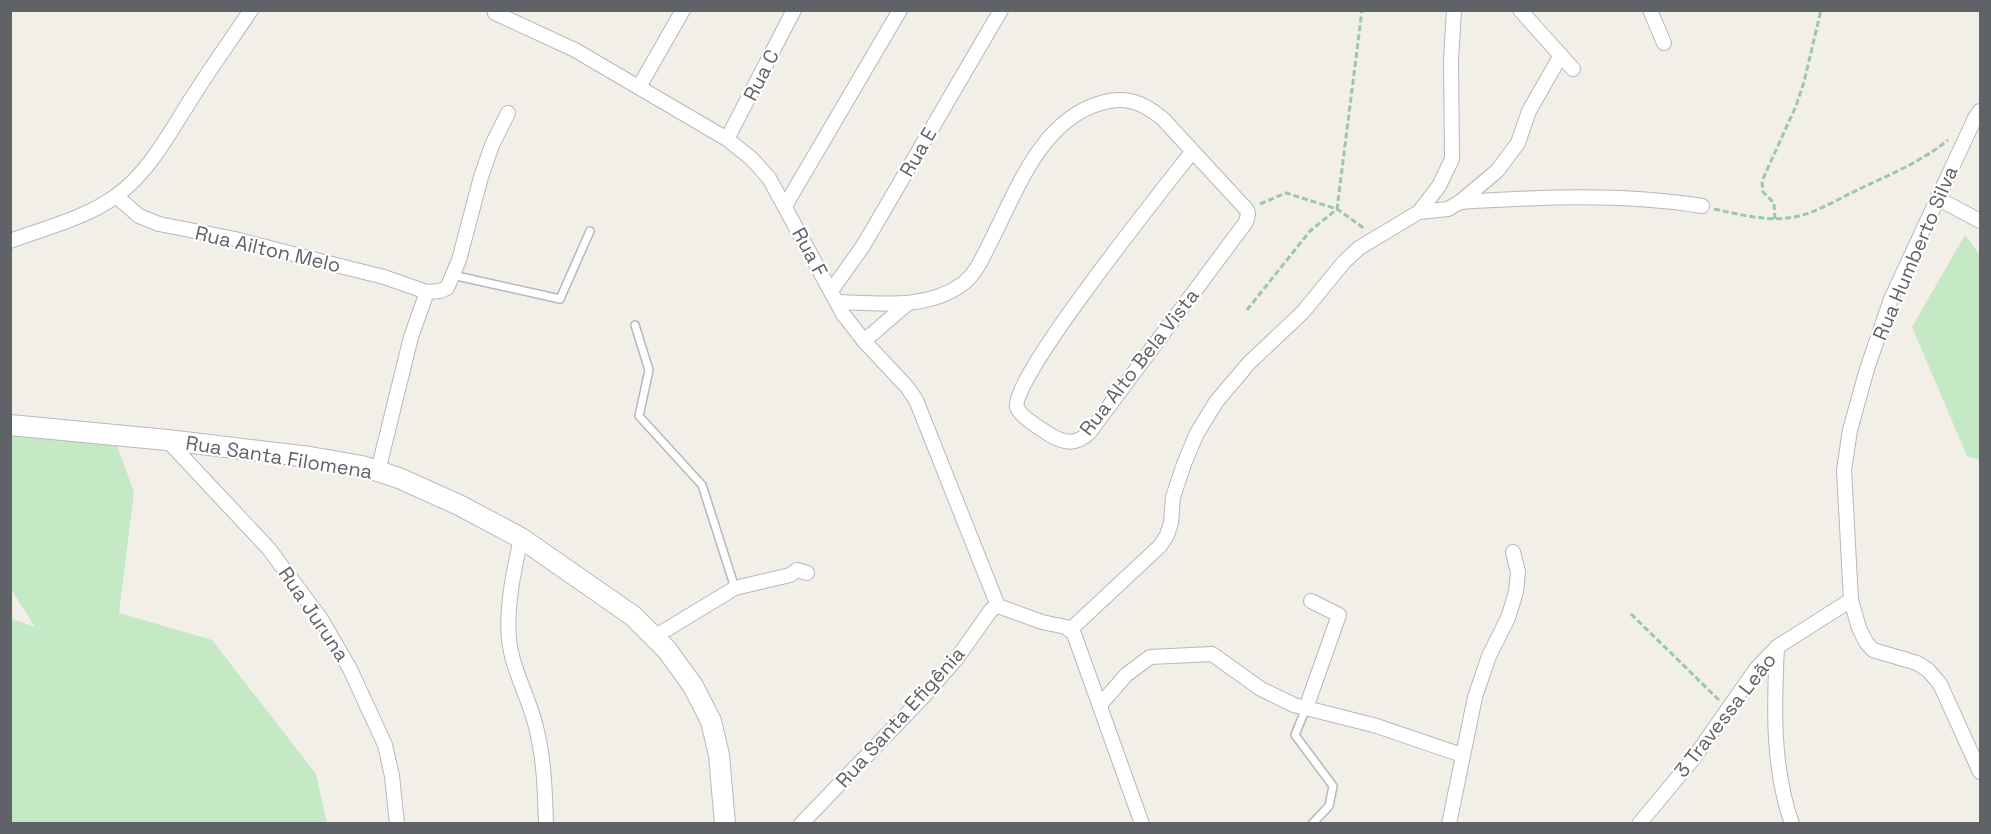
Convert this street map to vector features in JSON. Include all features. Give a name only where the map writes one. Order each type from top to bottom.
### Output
[{"type":"main road","name":"Rua Santa Filomena","points":[[10,425],[167,440],[327,460],[378,471],[459,505],[521,538],[633,616],[667,650],[693,686],[711,721],[719,755],[725,824]]},
{"type":"street","points":[[10,241],[75,217],[116,196],[152,159],[251,10]]},
{"type":"street","points":[[639,87],[683,10]]},
{"type":"street","name":"Rua C","points":[[728,139],[794,10]]},
{"type":"street","points":[[785,206],[900,10]]},
{"type":"street","name":"Rua E","points":[[834,296],[1001,10]]},
{"type":"street","points":[[1071,629],[1160,546],[1171,523],[1173,496],[1184,464],[1196,435],[1216,402],[1249,363],[1303,312],[1344,262],[1359,248],[1419,212],[1439,186],[1452,159],[1451,60],[1454,10]]},
{"type":"street","points":[[1520,10],[1573,69]]},
{"type":"street","points":[[1650,10],[1664,43]]},
{"type":"street","name":"Rua F","points":[[495,14],[575,50],[728,139],[752,159],[785,206],[834,296],[864,341],[907,387],[916,400],[998,606]]},
{"type":"street","points":[[1419,212],[1448,209],[1460,202],[1497,171],[1518,143],[1529,111],[1561,55]]},
{"type":"street","points":[[834,296],[907,304],[943,294],[960,286],[978,265],[1021,182],[1040,149],[1056,128],[1076,113],[1106,101],[1120,100],[1147,106],[1163,119],[1247,210]]},
{"type":"street","points":[[378,471],[411,337],[427,292],[447,288],[492,145],[508,113]]},
{"type":"street","name":"Rua Humberto Silva","points":[[1979,116],[1937,198],[1891,299],[1867,369],[1850,430],[1844,470],[1851,600],[1858,628],[1873,650],[1917,663],[1929,670],[1940,684],[1980,772]]},
{"type":"street","name":"Rua Alto Bela Vista","points":[[1192,152],[1106,264],[1030,370],[1016,400],[1020,413],[1049,434],[1065,442],[1075,442],[1089,433],[1246,222],[1247,210]]},
{"type":"street","name":"Rua Ailton Melo","points":[[116,196],[139,216],[159,224],[235,239],[384,277],[427,292]]},
{"type":"street","points":[[1460,202],[1615,196],[1702,206]]},
{"type":"street","points":[[1937,198],[1980,221]]},
{"type":"street","points":[[864,341],[907,304]]},
{"type":"street","name":"Rua Juruna","points":[[167,440],[290,574],[321,619],[350,669],[385,745],[392,776],[398,824]]},
{"type":"street","points":[[521,538],[512,586],[509,639],[513,662],[536,726],[544,784],[546,824]]},
{"type":"street","points":[[1449,824],[1475,697],[1489,656],[1508,618],[1516,591],[1518,572],[1513,552]]},
{"type":"street","points":[[654,638],[735,588],[790,575],[797,570],[807,573]]},
{"type":"street","name":"3 Travessa Leão","points":[[1639,824],[1693,759],[1756,669],[1777,647],[1851,600]]},
{"type":"street","points":[[1306,708],[1339,615],[1311,601]]},
{"type":"street","points":[[998,606],[1042,622],[1071,629],[1079,644],[1142,824]]},
{"type":"street","name":"Rua Santa Efigênia","points":[[801,824],[924,696],[957,658],[991,610],[998,606]]},
{"type":"street","points":[[1777,647],[1775,685],[1777,755],[1785,805],[1792,824]]},
{"type":"street","points":[[1100,705],[1126,675],[1150,657],[1212,654],[1261,689],[1286,702],[1395,731],[1462,755]]},
{"type":"lane","points":[[452,275],[560,299],[590,231]]},
{"type":"lane","points":[[635,325],[649,370],[639,416],[702,485],[735,588]]},
{"type":"lane","points":[[1306,708],[1295,735],[1334,786],[1329,806],[1312,824]]},
{"type":"path","points":[[1247,310],[1310,231],[1337,209],[1362,10]]},
{"type":"path","points":[[1775,219],[1774,203],[1763,192],[1762,181],[1796,106],[1821,10]]},
{"type":"path","points":[[1702,206],[1775,219],[1810,213],[1904,167],[1952,137]]},
{"type":"path","points":[[1247,210],[1286,193],[1337,209],[1377,237]]},
{"type":"path","points":[[1631,614],[1727,708]]},
{"type":"green space","points":[[1965,235],[1980,255],[1980,460],[1967,456],[1912,327]]},
{"type":"green space","points":[[11,417],[111,429],[134,492],[119,613],[212,640],[316,774],[327,823],[11,823],[10,618],[35,627],[11,589]]}]
